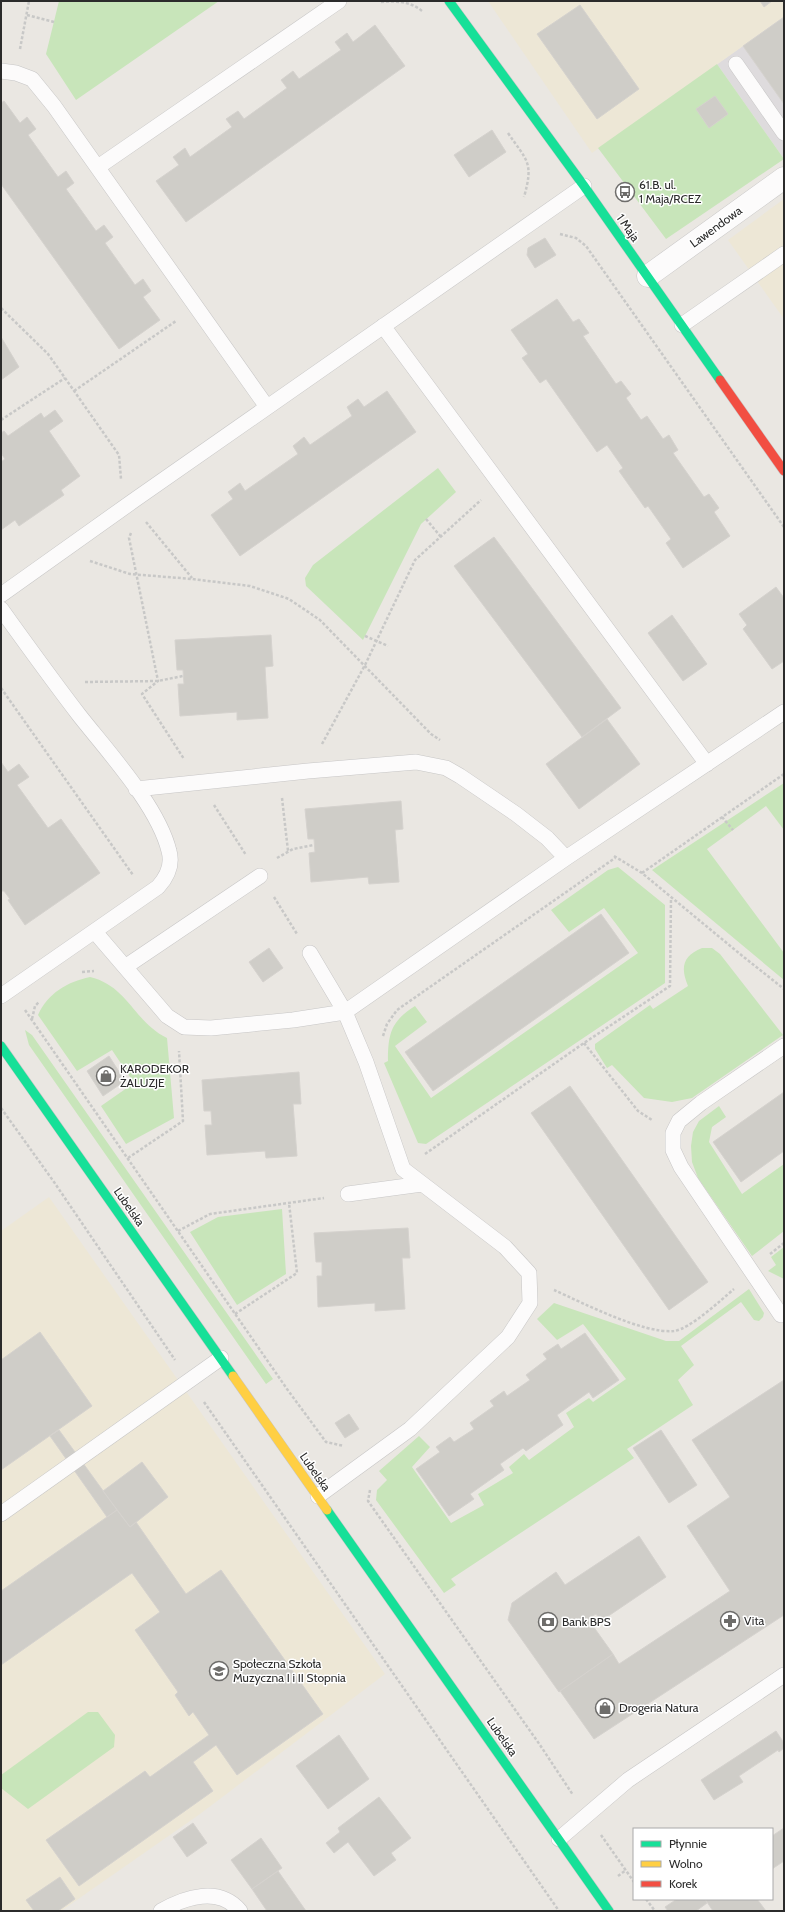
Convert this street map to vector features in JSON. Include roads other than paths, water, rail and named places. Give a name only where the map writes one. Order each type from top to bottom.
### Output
[{"type":"main road","name":"1 Maja","points":[[449,1],[584,186],[784,471]]},
{"type":"main road","name":"Lubelska","points":[[1,1046],[609,1911]]},
{"type":"street","name":"Lawendowa","points":[[648,276],[784,178]]},
{"type":"lane","points":[[98,167],[339,1]]},
{"type":"lane","points":[[736,64],[784,133]]},
{"type":"lane","points":[[1,71],[16,73],[32,79],[54,106],[267,407]]},
{"type":"lane","points":[[1,595],[584,186]]},
{"type":"lane","points":[[682,325],[784,254]]},
{"type":"lane","points":[[383,326],[707,764]]},
{"type":"lane","points":[[1,609],[54,683],[136,789],[154,817],[170,852],[170,865],[167,878],[158,887],[6,993]]},
{"type":"lane","points":[[95,932],[167,1016],[184,1027],[211,1028],[233,1026],[293,1020],[345,1012],[598,836],[784,712]]},
{"type":"lane","points":[[136,789],[308,771],[416,762],[446,768],[516,814],[547,838],[566,858]]},
{"type":"lane","points":[[125,967],[260,876]]},
{"type":"lane","points":[[310,953],[345,1012],[366,1062],[403,1169],[505,1247],[529,1274],[530,1302],[508,1337],[410,1429],[318,1496]]},
{"type":"lane","points":[[784,1046],[701,1103],[679,1121],[673,1133],[673,1150],[681,1167],[780,1315],[784,1312]]},
{"type":"lane","points":[[348,1194],[422,1184]]},
{"type":"lane","points":[[1,1514],[220,1358]]},
{"type":"lane","points":[[559,1839],[628,1780],[784,1675]]},
{"type":"lane","points":[[161,1911],[173,1904],[198,1896],[212,1896],[225,1900],[240,1911]]},
{"type":"place","name":"61.B. ul. 1 Maja/RCEZ","points":[[625,192]]},
{"type":"place","name":"KARODEKOR ŻALUZJE","points":[[106,1076]]},
{"type":"place","name":"Vita","points":[[730,1621]]},
{"type":"place","name":"Bank BPS","points":[[548,1622]]},
{"type":"place","name":"Społeczna Szkoła Muzyczna I i II Stopnia","points":[[219,1671]]},
{"type":"place","name":"Drogeria Natura","points":[[605,1708]]}]
